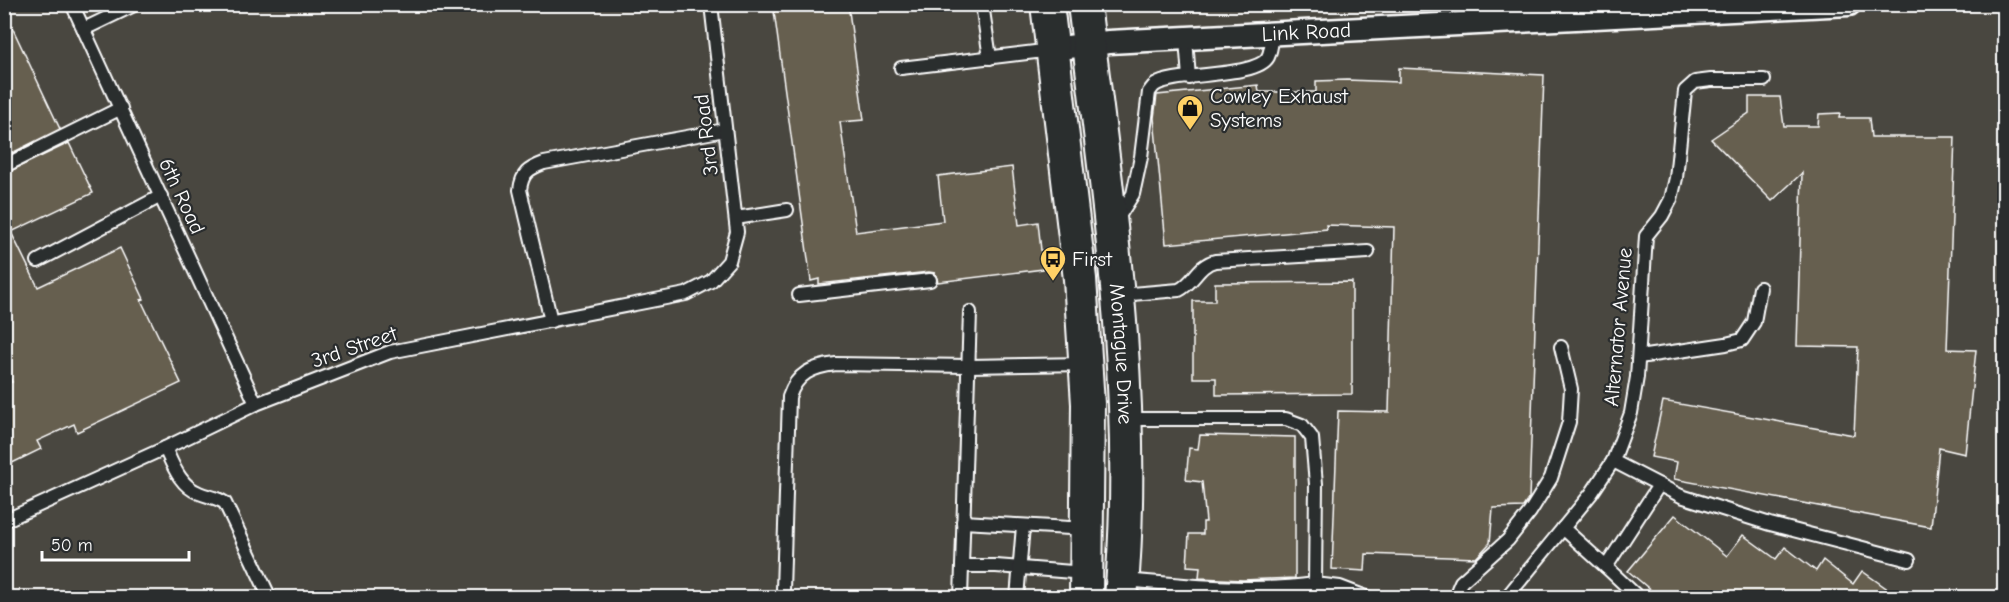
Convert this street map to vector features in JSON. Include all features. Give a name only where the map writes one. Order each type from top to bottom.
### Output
[{"type":"main road","name":"Montague Drive","points":[[1047,4],[1077,238],[1086,364],[1088,529],[1086,585]]},
{"type":"main road","name":"Montague Drive","points":[[1084,4],[1119,295],[1126,472],[1122,588]]},
{"type":"street","name":"Link Road","points":[[1052,50],[1089,44],[1850,4]]},
{"type":"lane","name":"6th Road","points":[[72,4],[256,404]]},
{"type":"lane","points":[[84,29],[136,4]]},
{"type":"lane","name":"3rd Road","points":[[711,4],[737,232],[729,261]]},
{"type":"lane","points":[[982,4],[990,58]]},
{"type":"lane","points":[[1112,227],[1133,194],[1141,157],[1149,92],[1155,85],[1164,81],[1262,64],[1268,58],[1274,34]]},
{"type":"lane","points":[[1186,39],[1189,78]]},
{"type":"lane","points":[[901,69],[1052,50]]},
{"type":"lane","name":"Alternator Avenue","points":[[1510,595],[1591,494],[1613,461],[1631,413],[1639,357],[1646,236],[1662,216],[1671,199],[1676,178],[1685,91],[1695,82],[1764,81]]},
{"type":"lane","points":[[4,166],[121,108]]},
{"type":"lane","points":[[551,321],[520,190],[521,178],[529,169],[544,163],[725,130]]},
{"type":"lane","points":[[38,261],[161,196]]},
{"type":"lane","points":[[736,218],[787,210]]},
{"type":"lane","points":[[1119,295],[1179,290],[1185,287],[1201,267],[1215,261],[1368,252]]},
{"type":"lane","name":"3rd Street","points":[[4,521],[256,404],[390,352],[686,294],[711,281],[729,261]]},
{"type":"lane","points":[[799,295],[930,280]]},
{"type":"lane","points":[[1639,357],[1742,340],[1754,322],[1760,288]]},
{"type":"lane","points":[[961,597],[970,312]]},
{"type":"lane","points":[[1459,597],[1458,589],[1461,582],[1508,540],[1530,512],[1551,478],[1569,422],[1571,389],[1561,347]]},
{"type":"lane","points":[[783,590],[789,397],[793,386],[801,376],[816,367],[836,364],[969,366],[1086,364]]},
{"type":"lane","points":[[1125,419],[1286,419],[1302,425],[1312,438],[1316,484],[1315,584]]},
{"type":"lane","points":[[165,448],[186,486],[202,495],[219,498],[225,503],[270,597]]},
{"type":"lane","points":[[1613,461],[1681,496],[1770,524],[1909,560]]},
{"type":"lane","points":[[1606,567],[1659,485]]},
{"type":"lane","points":[[963,522],[1088,529]]},
{"type":"lane","points":[[1017,597],[1023,526]]},
{"type":"lane","points":[[1563,528],[1639,597]]},
{"type":"lane","points":[[962,566],[1018,568],[1086,585]]},
{"type":"lane","points":[[1173,584],[1173,597]]},
{"type":"lane","points":[[1122,588],[1173,584],[1251,589],[1315,584],[1340,587],[1369,597]]},
{"type":"shaded area","points":[[4,5],[2004,5],[2004,597],[5,597]]},
{"type":"building","points":[[773,4],[848,4],[864,120],[840,122],[856,232],[943,221],[938,176],[1012,167],[1019,225],[1038,222],[1043,269],[938,282],[935,273],[929,272],[819,284],[819,279],[811,281]]},
{"type":"building","points":[[4,10],[60,129],[4,157]]},
{"type":"building","points":[[1399,68],[1544,75],[1529,498],[1523,507],[1493,508],[1490,543],[1476,558],[1366,554],[1365,571],[1332,569],[1338,411],[1389,412],[1394,227],[1326,225],[1327,229],[1166,244],[1154,118],[1157,95],[1258,85],[1259,92],[1316,92],[1316,81],[1399,82]]},
{"type":"building","points":[[1749,97],[1780,97],[1784,126],[1818,126],[1819,114],[1840,113],[1839,118],[1869,118],[1871,137],[1955,137],[1947,349],[1976,350],[1965,454],[1939,448],[1931,527],[1674,479],[1677,462],[1651,457],[1663,401],[1854,435],[1858,347],[1797,346],[1802,173],[1772,201],[1711,139],[1749,113]]},
{"type":"building","points":[[69,143],[93,193],[11,232],[38,287],[120,248],[144,299],[141,300],[181,383],[77,432],[74,424],[37,441],[41,449],[4,467],[4,386],[12,382],[4,367],[4,174]]},
{"type":"building","points":[[1352,282],[1352,394],[1216,395],[1216,378],[1193,378],[1193,301],[1215,301],[1215,283]]},
{"type":"building","points":[[1200,435],[1295,437],[1295,578],[1243,580],[1199,578],[1200,567],[1187,566],[1189,534],[1203,534],[1203,522],[1206,522],[1202,482],[1186,480],[1189,448],[1198,449]]},
{"type":"building","points":[[1675,515],[1727,556],[1743,535],[1776,559],[1785,547],[1816,571],[1823,560],[1853,584],[1862,571],[1899,597],[1659,597],[1628,571]]},
{"type":"building","points":[[1198,594],[1277,596],[1277,597],[1198,597]]},
{"type":"place","name":"Cowley Exhaust Systems","points":[[1190,131]]},
{"type":"place","name":"First","points":[[1053,282]]}]
